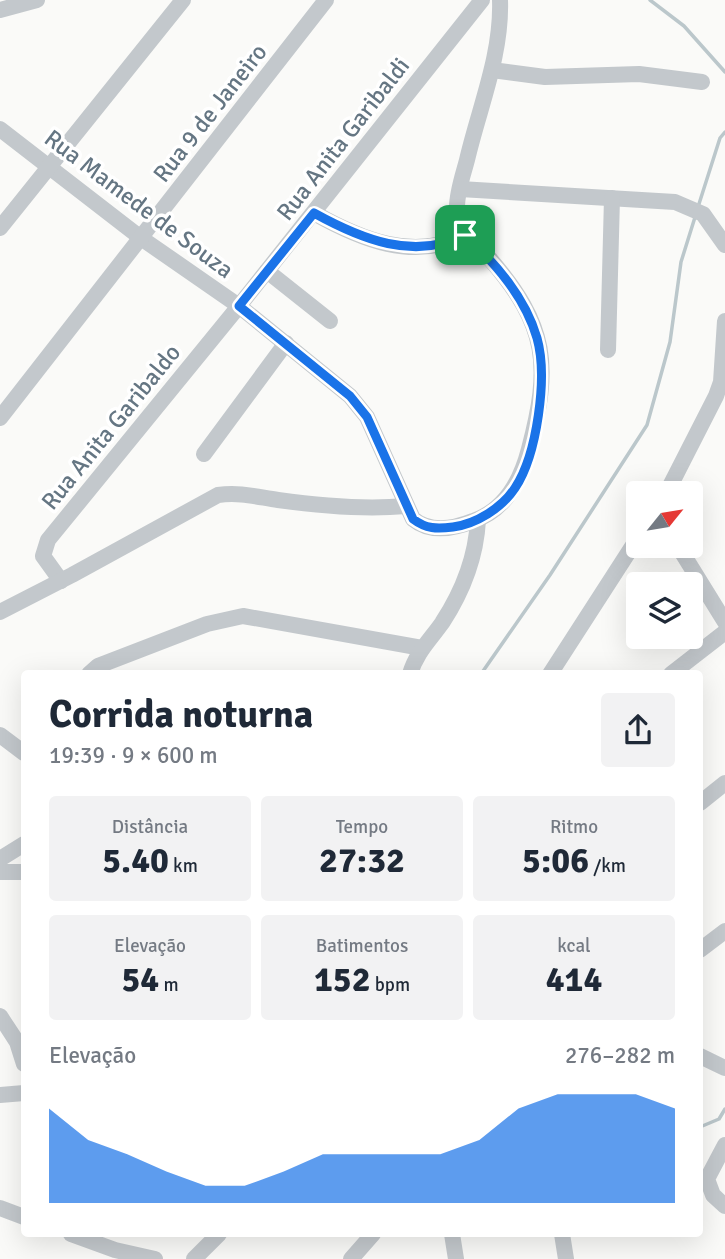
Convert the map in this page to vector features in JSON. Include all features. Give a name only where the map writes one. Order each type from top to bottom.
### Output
[{"type":"street","points":[[0,10],[37,0]]},
{"type":"street","points":[[0,228],[183,0]]},
{"type":"street","name":"Rua 9 de Janeiro","points":[[0,418],[326,0]]},
{"type":"street","name":"Rua Anita Garibaldi","points":[[239,306],[482,0]]},
{"type":"street","points":[[412,670],[422,648],[442,623],[468,574],[477,544],[478,520],[504,500],[520,479],[536,421],[544,372],[531,320],[516,293],[489,257],[465,235],[457,206],[492,70],[500,0]]},
{"type":"street","points":[[492,70],[545,77],[639,74],[702,82]]},
{"type":"street","name":"Rua Mamede de Souza","points":[[0,129],[141,238],[239,306],[350,396],[367,417],[413,519],[422,526],[447,528],[478,520]]},
{"type":"street","points":[[460,189],[675,202],[697,211],[725,245]]},
{"type":"street","points":[[608,350],[612,198]]},
{"type":"street","points":[[314,213],[341,228],[383,243],[416,248],[439,246],[465,235]]},
{"type":"street","points":[[267,271],[330,321]]},
{"type":"street","name":"Rua Anita Garibaldo","points":[[61,581],[43,556],[48,540],[239,306]]},
{"type":"street","points":[[674,481],[721,403],[725,321]]},
{"type":"street","points":[[204,454],[286,343]]},
{"type":"street","points":[[0,611],[61,581],[218,495],[244,493],[276,500],[367,508],[406,506]]},
{"type":"street","points":[[553,670],[626,556]]},
{"type":"street","points":[[685,558],[725,622]]},
{"type":"street","points":[[94,670],[207,624],[243,616],[422,648]]},
{"type":"street","points":[[676,670],[725,632]]},
{"type":"street","points":[[0,735],[21,751]]},
{"type":"street","points":[[703,801],[725,783]]},
{"type":"street","points":[[0,859],[21,846]]},
{"type":"street","points":[[0,872],[21,872]]},
{"type":"street","points":[[703,948],[725,930]]},
{"type":"street","points":[[0,1016],[21,1056]]},
{"type":"street","points":[[703,1057],[725,1068]]},
{"type":"street","points":[[0,1095],[21,1093]]},
{"type":"street","points":[[725,1145],[708,1179],[713,1195],[725,1206]]},
{"type":"street","points":[[0,1208],[21,1216]]},
{"type":"street","points":[[79,1237],[115,1250],[155,1259]]},
{"type":"street","points":[[194,1259],[216,1237]]},
{"type":"street","points":[[351,1259],[370,1237]]},
{"type":"street","points":[[452,1237],[456,1259]]},
{"type":"street","points":[[562,1237],[566,1259]]},
{"type":"waterway","points":[[650,0],[684,26],[725,72]]},
{"type":"waterway","points":[[698,207],[720,138],[725,132]]},
{"type":"waterway","points":[[484,670],[550,575],[647,425],[670,342],[681,262],[696,214]]},
{"type":"waterway","points":[[703,1126],[719,1119],[725,1109]]},
{"type":"route","points":[[314,213],[365,237],[416,248],[439,246],[465,235],[489,257],[516,293],[531,320],[544,372],[543,388],[526,461],[513,491],[478,520],[460,526],[434,528],[422,526],[413,519],[367,417],[350,396],[239,306],[314,213]]}]
